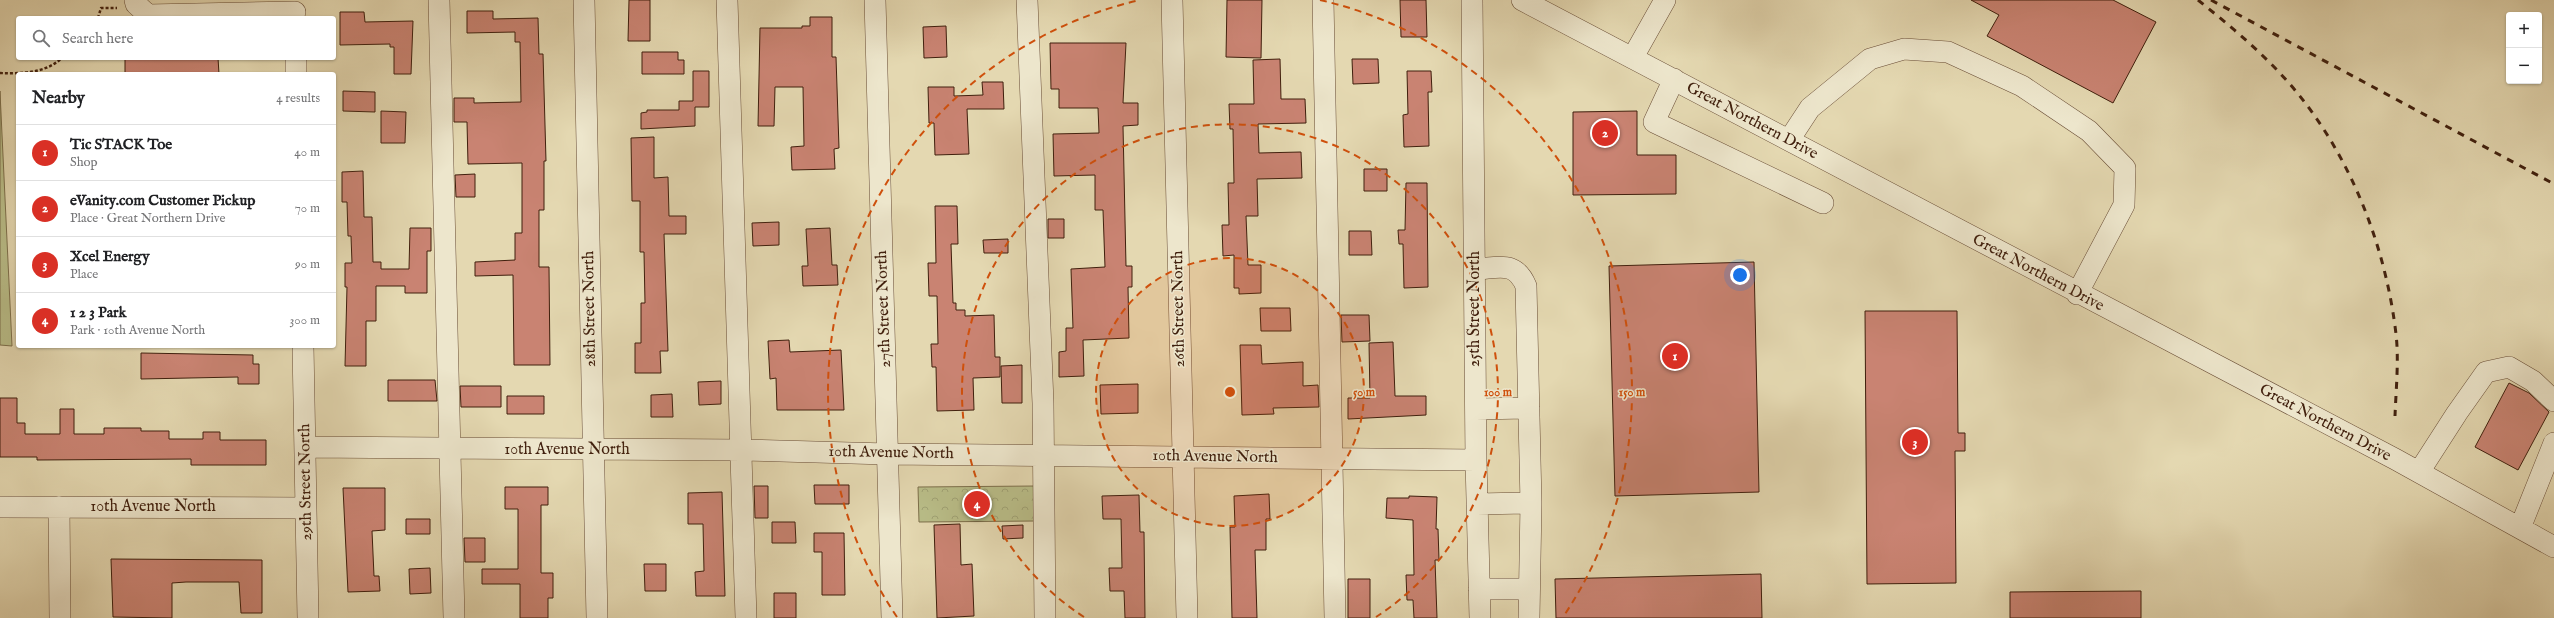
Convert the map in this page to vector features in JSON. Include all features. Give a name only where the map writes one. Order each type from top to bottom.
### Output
[{"type":"street","points":[[439,0],[454,618]]},
{"type":"street","name":"28th Street North","points":[[584,0],[597,618]]},
{"type":"street","points":[[727,0],[746,618]]},
{"type":"street","name":"27th Street North","points":[[875,0],[892,618]]},
{"type":"street","points":[[1027,0],[1044,456],[1045,618]]},
{"type":"street","name":"26th Street North","points":[[1172,0],[1187,618]]},
{"type":"street","points":[[1323,0],[1335,618]]},
{"type":"street","name":"25th Street North","points":[[1472,0],[1476,460],[1480,618]]},
{"type":"street","points":[[1633,57],[1666,0]]},
{"type":"street","name":"Great Northern Drive","points":[[1528,1],[2077,294],[2419,472],[2554,547]]},
{"type":"street","points":[[127,4],[136,4],[148,15],[295,10]]},
{"type":"street","points":[[1789,140],[1810,108],[1837,85],[1870,59],[1904,49],[1948,52],[2022,86],[2089,131],[2125,168],[2124,205],[2077,294]]},
{"type":"street","points":[[296,60],[296,72]]},
{"type":"street","points":[[1674,79],[1654,122],[1822,203]]},
{"type":"street","points":[[1475,269],[1513,268],[1520,273],[1526,286],[1530,408],[1529,618]]},
{"type":"street","name":"29th Street North","points":[[303,348],[308,618]]},
{"type":"street","points":[[2419,472],[2457,413],[2486,372],[2509,367],[2533,381],[2554,401]]},
{"type":"street","points":[[1476,409],[1530,408]]},
{"type":"street","points":[[2520,528],[2554,443]]},
{"type":"street","name":"10th Avenue North","points":[[305,447],[742,450],[887,454],[1476,460]]},
{"type":"street","points":[[1477,504],[1530,503]]},
{"type":"street","name":"10th Avenue North","points":[[0,507],[306,508]]},
{"type":"street","points":[[59,507],[60,618]]},
{"type":"street","points":[[1479,589],[1530,589]]},
{"type":"path","points":[[99,16],[101,8],[127,4]]},
{"type":"path","points":[[0,73],[41,70],[56,64],[60,60]]},
{"type":"green space","points":[[0,92],[12,346],[0,345]]},
{"type":"green space","points":[[1036,486],[1036,521],[919,522],[918,487]]},
{"type":"building","points":[[629,0],[650,0],[650,41],[628,41]]},
{"type":"building","points":[[1227,0],[1262,0],[1261,58],[1226,57]]},
{"type":"building","points":[[1400,0],[1426,0],[1427,37],[1401,37]]},
{"type":"building","points":[[1971,0],[2113,0],[2156,22],[2113,103],[1987,36],[1999,15]]},
{"type":"building","points":[[467,11],[493,11],[493,19],[538,18],[539,54],[543,54],[546,161],[544,161],[544,210],[539,210],[539,267],[549,267],[550,365],[514,365],[513,275],[475,276],[475,262],[515,260],[515,233],[522,233],[522,163],[468,164],[467,122],[454,122],[454,98],[474,98],[474,103],[521,102],[520,42],[515,42],[515,32],[467,33]]},
{"type":"building","points":[[340,12],[364,12],[365,22],[413,21],[411,74],[394,74],[394,47],[390,47],[390,44],[340,45]]},
{"type":"building","points":[[810,17],[832,17],[832,57],[836,57],[839,148],[834,149],[835,169],[792,170],[791,147],[804,146],[803,87],[775,87],[774,126],[758,126],[760,28],[802,28],[802,26],[810,26]]},
{"type":"building","points":[[946,26],[947,57],[924,58],[923,27]]},
{"type":"building","points":[[1050,43],[1126,43],[1123,103],[1138,103],[1138,125],[1123,126],[1126,266],[1132,266],[1132,287],[1128,287],[1129,338],[1083,340],[1084,376],[1059,377],[1059,352],[1066,351],[1066,328],[1073,328],[1071,269],[1105,267],[1103,210],[1095,210],[1095,175],[1054,176],[1053,134],[1099,133],[1098,108],[1059,108],[1059,89],[1051,89]]},
{"type":"building","points":[[642,52],[678,52],[678,60],[684,60],[684,74],[642,74]]},
{"type":"building","points":[[1280,59],[1281,99],[1305,99],[1306,123],[1258,124],[1259,153],[1301,152],[1302,178],[1257,179],[1258,216],[1246,216],[1248,265],[1261,265],[1261,293],[1239,294],[1239,288],[1234,288],[1234,255],[1223,256],[1222,225],[1229,225],[1228,183],[1234,183],[1233,129],[1230,129],[1229,104],[1254,104],[1253,60]]},
{"type":"building","points":[[1352,59],[1378,59],[1379,83],[1353,84]]},
{"type":"building","points":[[125,60],[218,60],[219,72],[125,72]]},
{"type":"building","points":[[693,71],[709,71],[709,107],[695,107],[695,126],[641,129],[641,113],[647,112],[647,110],[679,110],[679,101],[693,101]]},
{"type":"building","points":[[1407,71],[1431,71],[1432,92],[1428,92],[1429,146],[1404,147],[1403,115],[1408,114]]},
{"type":"building","points":[[982,82],[1003,82],[1004,109],[967,109],[969,154],[935,155],[934,123],[929,123],[928,87],[954,87],[954,96],[983,95]]},
{"type":"building","points":[[343,91],[375,92],[375,112],[343,111]]},
{"type":"building","points":[[381,111],[406,112],[405,143],[381,143]]},
{"type":"building","points":[[1637,111],[1637,155],[1676,155],[1676,194],[1573,195],[1573,112]]},
{"type":"building","points":[[654,137],[654,178],[668,177],[669,216],[686,216],[686,234],[664,234],[668,351],[660,351],[661,373],[635,373],[635,343],[641,343],[641,303],[645,303],[644,252],[640,252],[640,201],[632,201],[631,138]]},
{"type":"building","points":[[1364,169],[1387,169],[1387,191],[1364,191]]},
{"type":"building","points":[[363,171],[364,217],[372,217],[373,262],[381,262],[381,269],[409,269],[410,228],[431,228],[431,251],[427,251],[427,293],[405,293],[405,286],[376,286],[376,321],[366,321],[366,366],[345,366],[347,287],[345,287],[345,263],[352,263],[351,236],[348,236],[347,202],[342,202],[342,172]]},
{"type":"building","points":[[475,174],[475,197],[456,197],[455,175]]},
{"type":"building","points":[[1406,183],[1427,183],[1428,287],[1404,288],[1403,244],[1399,244],[1398,230],[1405,230]]},
{"type":"building","points":[[935,206],[957,206],[958,244],[951,244],[953,303],[956,303],[956,310],[965,310],[965,316],[994,315],[995,357],[1000,357],[1000,377],[973,378],[974,410],[937,411],[936,367],[932,367],[931,344],[938,344],[937,296],[929,296],[928,263],[936,263]]},
{"type":"building","points":[[1048,219],[1064,219],[1064,238],[1048,238]]},
{"type":"building","points":[[779,222],[779,245],[753,246],[752,223]]},
{"type":"building","points":[[830,228],[832,265],[837,265],[838,285],[803,286],[802,266],[808,266],[806,229]]},
{"type":"building","points":[[1349,231],[1371,231],[1372,255],[1349,255]]},
{"type":"building","points":[[1008,239],[1008,253],[984,253],[983,240]]},
{"type":"building","points":[[1754,262],[1759,492],[1615,496],[1609,266]]},
{"type":"building","points":[[1260,308],[1290,308],[1291,331],[1261,331]]},
{"type":"building","points":[[1865,311],[1957,311],[1958,433],[1965,433],[1965,451],[1955,451],[1956,583],[1867,584]]},
{"type":"building","points":[[1341,315],[1369,315],[1370,341],[1342,342]]},
{"type":"building","points":[[789,340],[790,352],[841,350],[844,410],[777,410],[776,378],[770,379],[768,341]]},
{"type":"building","points":[[1393,342],[1395,396],[1426,396],[1426,415],[1348,419],[1348,398],[1370,398],[1369,343]]},
{"type":"building","points":[[1240,345],[1261,345],[1262,364],[1303,362],[1303,386],[1318,385],[1319,407],[1273,408],[1274,414],[1242,415]]},
{"type":"building","points":[[141,353],[253,355],[253,364],[259,364],[259,384],[238,384],[238,377],[141,379]]},
{"type":"building","points":[[1022,365],[1022,403],[1002,403],[1001,366]]},
{"type":"building","points":[[388,380],[435,380],[437,401],[388,401]]},
{"type":"building","points":[[721,381],[721,404],[699,405],[698,382]]},
{"type":"building","points":[[2509,383],[2529,393],[2549,412],[2518,470],[2475,447]]},
{"type":"building","points":[[1138,384],[1138,413],[1101,414],[1100,385]]},
{"type":"building","points":[[460,386],[501,386],[501,407],[461,407]]},
{"type":"building","points":[[672,394],[673,417],[651,417],[651,395]]},
{"type":"building","points":[[507,396],[544,396],[544,414],[507,414]]},
{"type":"building","points":[[0,398],[17,398],[17,423],[25,423],[25,434],[60,434],[60,409],[74,409],[74,434],[104,434],[104,428],[141,428],[141,431],[169,431],[169,439],[203,439],[203,432],[220,432],[220,440],[266,440],[266,465],[191,465],[191,459],[37,460],[37,457],[0,457]]},
{"type":"building","points":[[814,485],[849,485],[849,504],[815,504]]},
{"type":"building","points":[[754,486],[768,486],[768,518],[755,518]]},
{"type":"building","points":[[505,487],[548,487],[548,505],[541,505],[541,573],[553,573],[553,598],[548,598],[548,618],[520,618],[520,584],[482,584],[482,569],[518,569],[518,509],[505,509]]},
{"type":"building","points":[[343,488],[385,488],[385,530],[372,531],[374,576],[379,576],[380,591],[348,592]]},
{"type":"building","points":[[722,492],[725,596],[696,596],[695,572],[704,571],[703,524],[688,524],[688,493]]},
{"type":"building","points":[[1269,494],[1270,519],[1266,519],[1266,550],[1255,550],[1257,618],[1232,618],[1230,527],[1235,527],[1234,496]]},
{"type":"building","points":[[1139,495],[1140,532],[1144,532],[1145,618],[1125,618],[1124,591],[1110,591],[1109,568],[1122,568],[1121,519],[1103,519],[1102,496]]},
{"type":"building","points":[[1409,496],[1437,497],[1436,529],[1438,529],[1439,560],[1435,560],[1437,618],[1414,618],[1413,600],[1407,600],[1406,575],[1414,575],[1413,520],[1386,518],[1387,498],[1409,498]]},
{"type":"building","points":[[406,519],[430,519],[430,534],[406,534]]},
{"type":"building","points":[[772,522],[795,522],[796,543],[772,543]]},
{"type":"building","points":[[960,524],[961,565],[972,564],[974,616],[937,618],[934,525]]},
{"type":"building","points":[[1023,525],[1023,538],[1003,539],[1002,526]]},
{"type":"building","points":[[814,533],[844,533],[845,595],[822,595],[822,552],[814,552]]},
{"type":"building","points":[[464,538],[485,538],[485,562],[465,562]]},
{"type":"building","points":[[111,559],[262,560],[262,613],[241,613],[239,582],[186,582],[172,583],[172,618],[113,617]]},
{"type":"building","points":[[644,564],[666,564],[666,591],[645,591]]},
{"type":"building","points":[[430,568],[431,593],[410,594],[409,569]]},
{"type":"building","points":[[1761,574],[1762,618],[1556,618],[1555,579]]},
{"type":"building","points":[[1348,579],[1370,579],[1370,618],[1348,618]]},
{"type":"building","points":[[2141,591],[2141,618],[2010,618],[2010,592]]},
{"type":"building","points":[[774,593],[796,593],[796,618],[774,618]]},
{"type":"railway","points":[[2198,0],[2251,45],[2288,82],[2318,121],[2336,149],[2351,178],[2375,239],[2391,302],[2396,334],[2397,354],[2395,416]]},
{"type":"railway","points":[[2211,0],[2554,184]]},
{"type":"place","name":"eVanity.com Customer Pickup","points":[[1605,133]]},
{"type":"place","name":"Tic STACK Toe","points":[[1675,356]]},
{"type":"place","name":"Xcel Energy","points":[[1915,442]]},
{"type":"place","name":"1 2 3 Park","points":[[977,504]]}]
